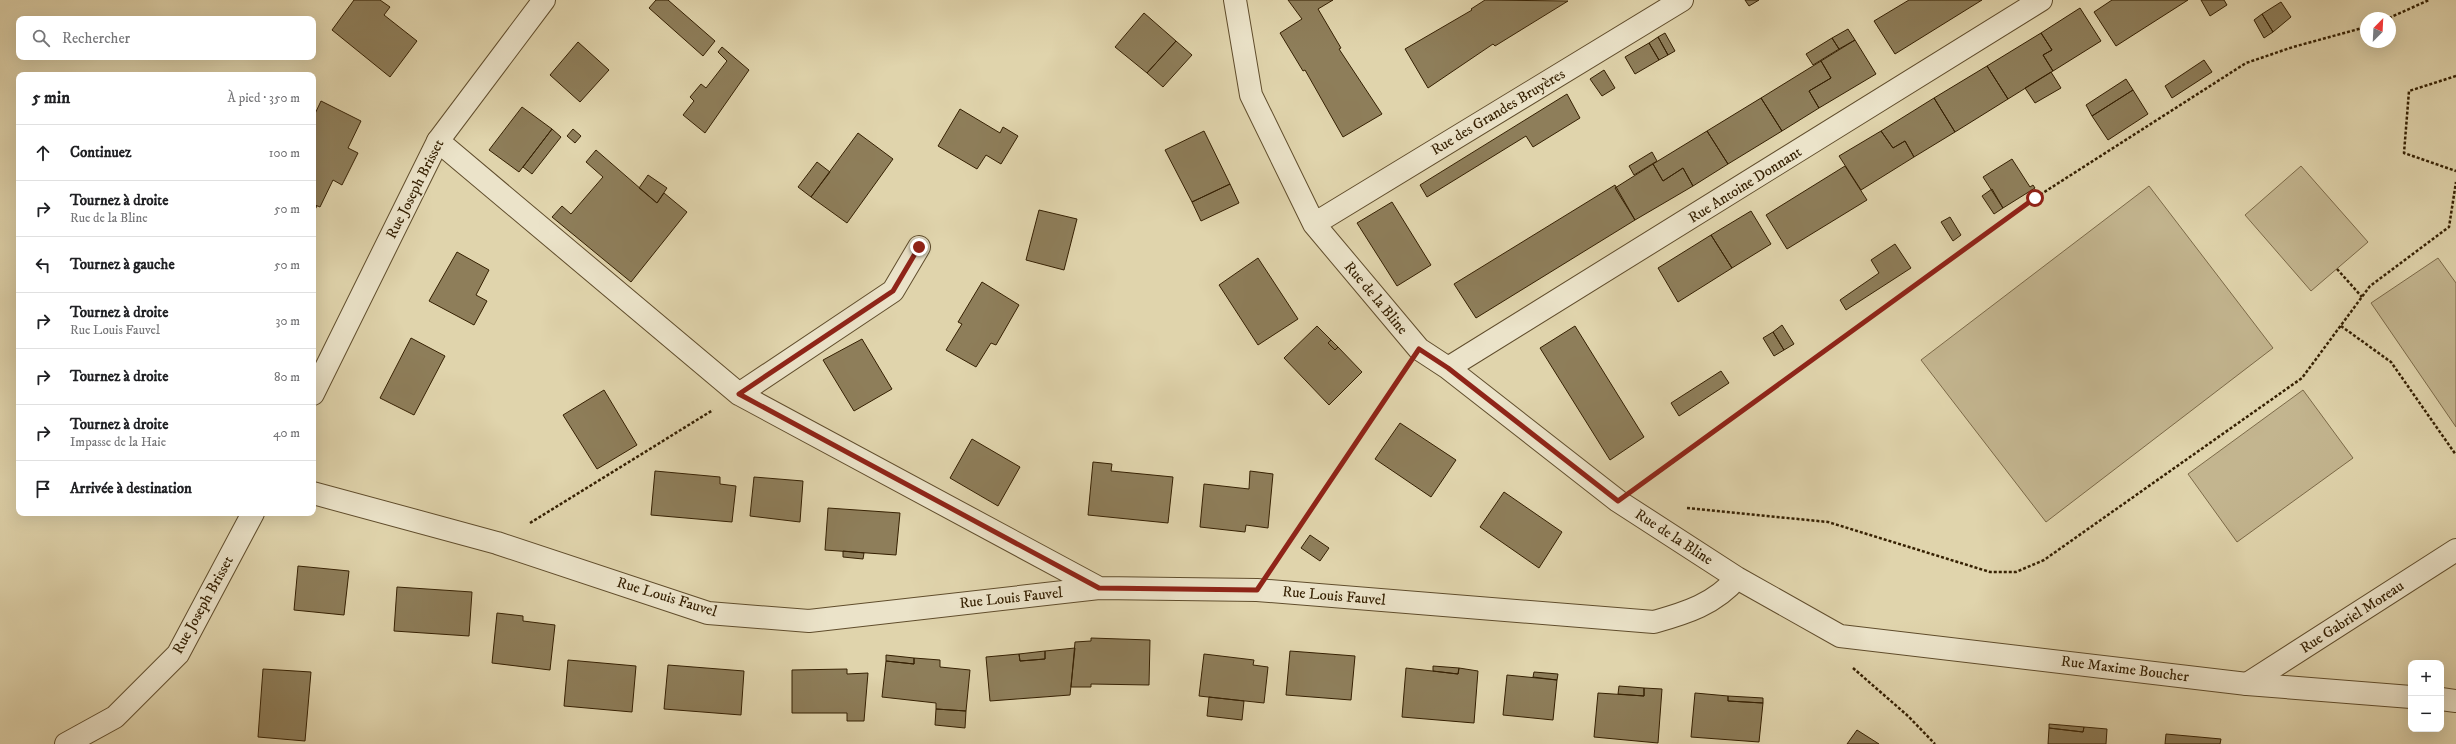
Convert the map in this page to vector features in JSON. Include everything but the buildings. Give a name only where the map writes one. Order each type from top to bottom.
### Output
[{"type":"street","name":"Rue Joseph Brisset","points":[[316,388],[438,141],[544,0]]},
{"type":"street","name":"Rue de la Bline","points":[[1235,0],[1251,95],[1314,224],[1419,349],[1448,368],[1618,501],[1737,578],[1840,636]]},
{"type":"street","name":"Rue des Grandes Bruyères","points":[[1314,224],[1682,0]]},
{"type":"street","name":"Rue Antoine Donnant","points":[[1448,368],[2041,0]]},
{"type":"street","points":[[438,141],[739,394],[1099,588]]},
{"type":"street","points":[[739,394],[893,291],[919,247]]},
{"type":"street","name":"Rue Louis Fauvel","points":[[316,493],[497,543],[708,613],[809,621],[1099,588],[1257,590],[1654,622],[1695,610],[1727,590],[1737,578]]},
{"type":"street","name":"Rue Joseph Brisset","points":[[66,744],[115,717],[178,654],[251,516]]},
{"type":"street","name":"Rue Gabriel Moreau","points":[[2248,684],[2456,550]]},
{"type":"street","name":"Rue Maxime Boucher","points":[[1840,636],[2248,684],[2408,697]]},
{"type":"street","points":[[2444,699],[2456,701]]},
{"type":"path","points":[[2396,15],[2429,0]]},
{"type":"path","points":[[1618,501],[2035,198],[2246,63],[2293,47],[2360,29]]},
{"type":"path","points":[[2456,76],[2409,91],[2404,153],[2456,171]]},
{"type":"path","points":[[1680,507],[1828,522],[1990,572],[2016,572],[2044,560],[2302,378],[2370,286],[2449,228],[2456,182]]},
{"type":"path","points":[[2337,269],[2362,297]]},
{"type":"path","points":[[2341,326],[2391,362],[2456,455]]},
{"type":"path","points":[[1257,590],[1419,349]]},
{"type":"path","points":[[497,543],[739,394]]},
{"type":"path","points":[[1840,636],[1837,654],[1908,716],[1935,744]]},
{"type":"shaded area","points":[[2301,166],[2368,242],[2311,291],[2245,215]]},
{"type":"shaded area","points":[[2149,186],[2273,348],[2046,522],[1921,360]]},
{"type":"shaded area","points":[[2438,258],[2456,283],[2456,427],[2371,303]]},
{"type":"shaded area","points":[[2303,390],[2353,458],[2237,542],[2188,474]]},
{"type":"route","points":[[919,247],[893,291],[739,394],[1099,588],[1257,590],[1419,349],[1448,368],[1618,501],[2035,198]]}]
